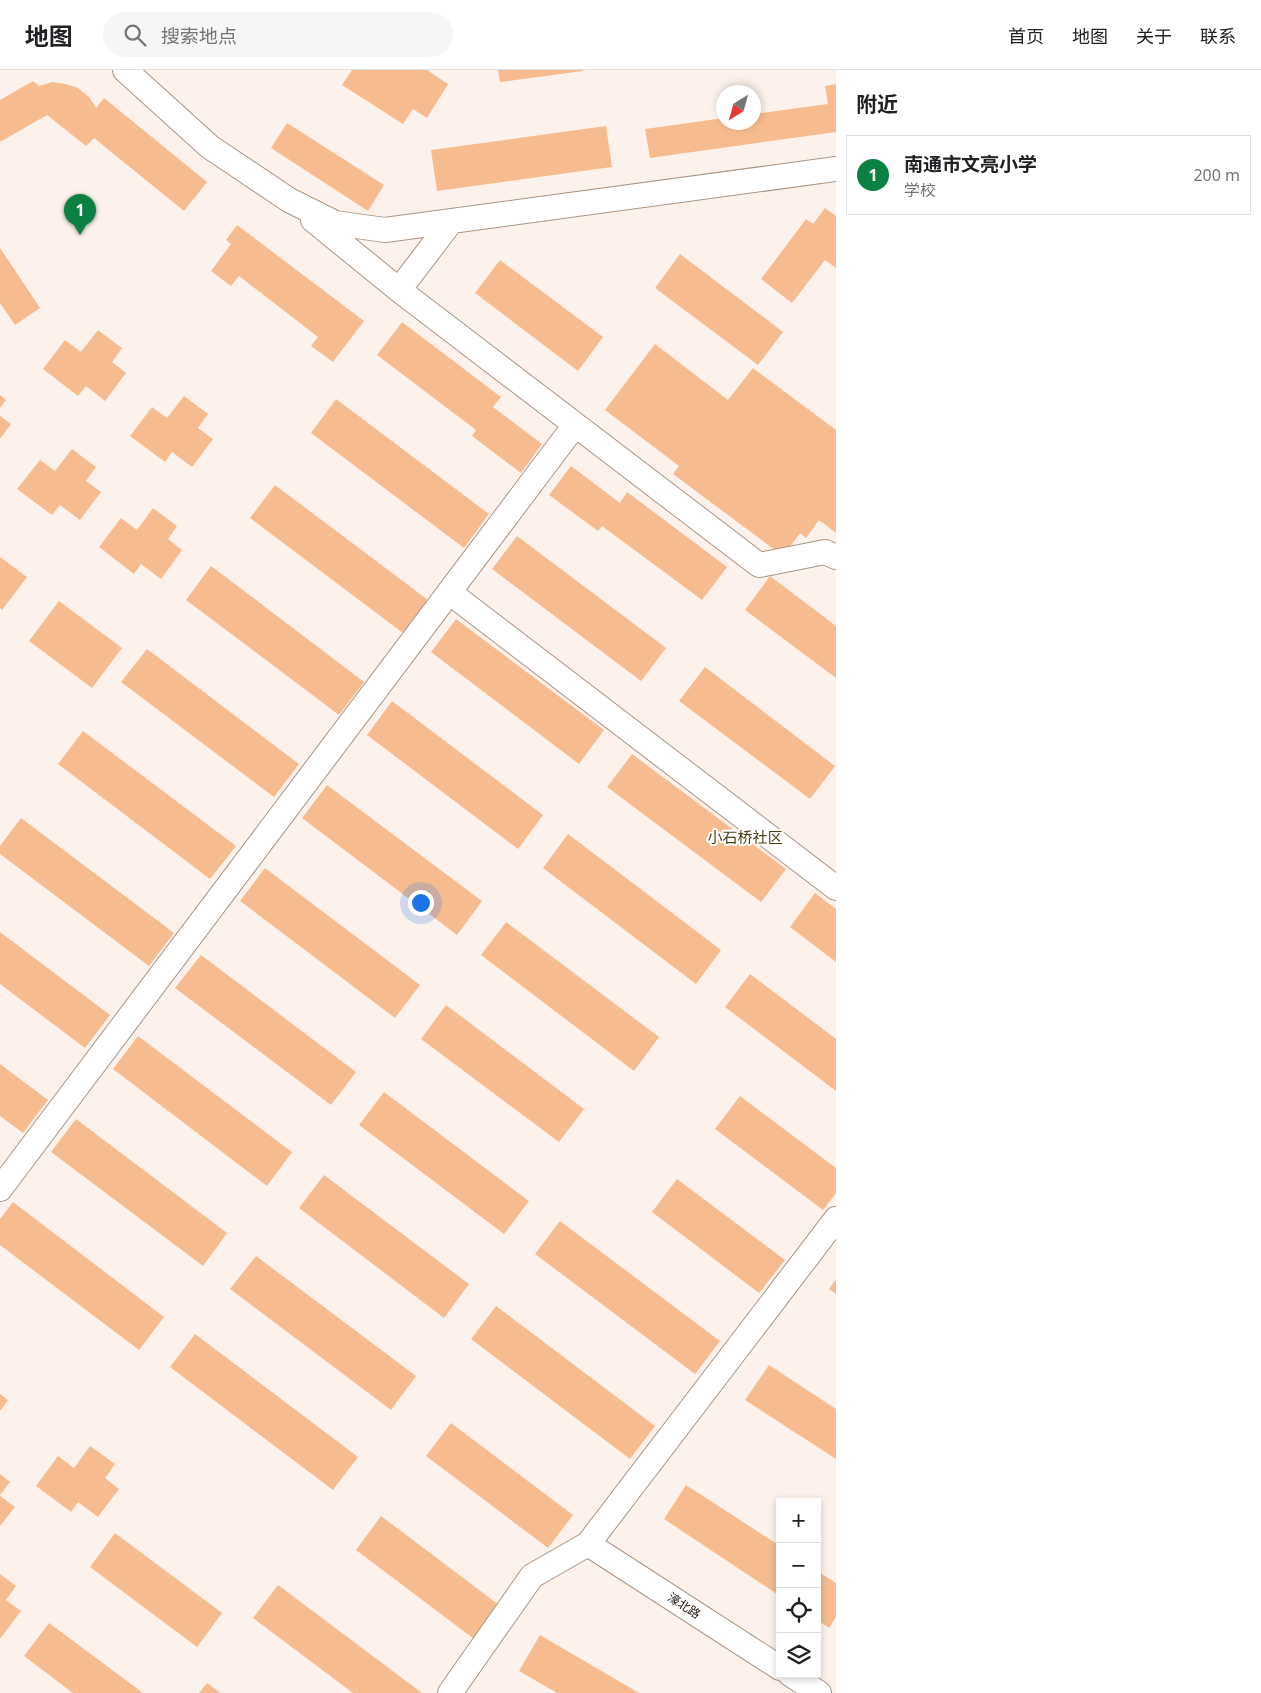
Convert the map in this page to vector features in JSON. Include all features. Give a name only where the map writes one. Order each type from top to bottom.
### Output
[{"type":"street","points":[[125,70],[210,147],[289,200],[398,290],[759,566],[825,552],[836,557]]},
{"type":"street","points":[[289,200],[335,223],[385,230],[450,223],[836,169]]},
{"type":"street","points":[[398,290],[450,223]]},
{"type":"street","points":[[0,1189],[575,425]]},
{"type":"street","points":[[448,592],[836,888]]},
{"type":"street","points":[[450,1693],[532,1576],[588,1544],[836,1220]]},
{"type":"street","name":"濠北路","points":[[588,1544],[776,1665]]},
{"type":"street","points":[[796,1678],[819,1693]]},
{"type":"building","points":[[352,70],[427,70],[448,84],[427,118],[413,109],[403,124],[342,85]]},
{"type":"building","points":[[498,70],[583,70],[583,71],[500,82]]},
{"type":"building","points":[[33,81],[39,86],[52,82],[78,88],[89,97],[96,108],[104,98],[207,182],[184,211],[94,138],[86,146],[47,115],[0,142],[0,100]]},
{"type":"building","points":[[836,84],[836,132],[650,158],[645,129],[716,119],[716,130],[761,130],[761,113],[828,104],[825,86]]},
{"type":"building","points":[[287,123],[384,185],[368,211],[271,148]]},
{"type":"building","points":[[606,126],[612,167],[437,191],[431,150]]},
{"type":"building","points":[[825,208],[836,216],[836,268],[825,260],[792,303],[761,279],[806,219],[813,224]]},
{"type":"building","points":[[237,225],[364,321],[333,362],[311,346],[318,337],[239,276],[231,286],[211,271],[231,244],[226,240]]},
{"type":"building","points":[[0,248],[40,308],[15,325],[0,303]]},
{"type":"building","points":[[680,254],[783,332],[758,365],[655,288]]},
{"type":"building","points":[[500,260],[603,337],[578,371],[475,293]]},
{"type":"building","points":[[402,322],[501,397],[493,407],[542,444],[521,473],[472,436],[476,430],[377,355]]},
{"type":"building","points":[[98,330],[122,348],[112,362],[126,373],[105,401],[86,386],[78,396],[43,369],[65,340],[81,352]]},
{"type":"building","points":[[655,344],[728,400],[753,368],[836,430],[836,533],[819,520],[806,538],[800,533],[783,556],[673,474],[679,466],[605,410]]},
{"type":"building","points":[[0,395],[6,400],[0,408]]},
{"type":"building","points":[[184,396],[208,414],[198,428],[213,439],[192,467],[172,452],[165,462],[130,436],[152,407],[167,418]]},
{"type":"building","points":[[336,399],[489,514],[464,548],[311,433]]},
{"type":"building","points":[[0,416],[11,424],[0,439]]},
{"type":"building","points":[[72,449],[96,467],[86,481],[101,492],[80,520],[60,505],[52,515],[17,489],[40,460],[55,471]]},
{"type":"building","points":[[571,466],[620,503],[627,492],[727,567],[702,600],[602,526],[598,531],[549,495]]},
{"type":"building","points":[[275,485],[428,600],[403,633],[250,518]]},
{"type":"building","points":[[153,508],[177,526],[168,539],[182,550],[161,579],[141,564],[134,574],[99,547],[121,518],[137,530]]},
{"type":"building","points":[[517,536],[666,648],[641,681],[492,569]]},
{"type":"building","points":[[0,557],[27,577],[2,610],[0,608]]},
{"type":"building","points":[[211,566],[364,682],[339,715],[186,600]]},
{"type":"building","points":[[770,576],[836,626],[836,678],[745,610]]},
{"type":"building","points":[[59,601],[122,648],[92,688],[29,641]]},
{"type":"building","points":[[456,619],[604,730],[579,764],[431,652]]},
{"type":"building","points":[[147,649],[299,764],[274,797],[121,682]]},
{"type":"building","points":[[705,667],[835,766],[810,799],[679,701]]},
{"type":"building","points":[[392,701],[543,815],[518,849],[367,735]]},
{"type":"building","points":[[83,731],[236,846],[210,879],[58,764]]},
{"type":"building","points":[[632,754],[786,869],[761,902],[607,787]]},
{"type":"building","points":[[327,785],[482,901],[457,935],[302,818]]},
{"type":"building","points":[[21,818],[174,933],[149,966],[0,854],[0,846]]},
{"type":"building","points":[[568,834],[721,950],[696,984],[543,868]]},
{"type":"building","points":[[265,868],[420,985],[395,1018],[240,901]]},
{"type":"building","points":[[815,893],[836,909],[836,962],[790,927]]},
{"type":"building","points":[[506,922],[659,1037],[634,1071],[481,955]]},
{"type":"building","points":[[0,932],[110,1015],[85,1048],[0,984]]},
{"type":"building","points":[[201,955],[356,1072],[331,1105],[175,988]]},
{"type":"building","points":[[750,974],[836,1039],[836,1091],[725,1007]]},
{"type":"building","points":[[446,1005],[584,1109],[559,1142],[421,1039]]},
{"type":"building","points":[[138,1036],[292,1152],[267,1186],[113,1069]]},
{"type":"building","points":[[0,1064],[48,1100],[23,1133],[0,1116]]},
{"type":"building","points":[[384,1092],[529,1201],[504,1234],[359,1125]]},
{"type":"building","points":[[740,1096],[836,1168],[836,1193],[823,1210],[715,1129]]},
{"type":"building","points":[[76,1119],[227,1233],[203,1266],[51,1152]]},
{"type":"building","points":[[324,1175],[469,1284],[444,1318],[299,1208]]},
{"type":"building","points":[[677,1179],[785,1260],[759,1293],[652,1212]]},
{"type":"building","points":[[13,1202],[164,1317],[139,1350],[0,1245],[0,1219]]},
{"type":"building","points":[[560,1221],[720,1341],[695,1374],[535,1254]]},
{"type":"building","points":[[256,1256],[416,1376],[391,1410],[230,1289]]},
{"type":"building","points":[[836,1279],[836,1294],[829,1289]]},
{"type":"building","points":[[496,1306],[655,1426],[630,1459],[471,1339]]},
{"type":"building","points":[[195,1334],[358,1457],[333,1490],[170,1367]]},
{"type":"building","points":[[769,1365],[836,1409],[836,1459],[745,1400]]},
{"type":"building","points":[[0,1394],[8,1400],[0,1411]]},
{"type":"building","points":[[451,1423],[573,1515],[548,1548],[426,1456]]},
{"type":"building","points":[[90,1446],[115,1464],[105,1478],[119,1489],[98,1517],[78,1502],[71,1512],[36,1486],[58,1456],[74,1468]]},
{"type":"building","points":[[0,1474],[10,1482],[0,1495]]},
{"type":"building","points":[[686,1485],[776,1543],[776,1593],[664,1519]]},
{"type":"building","points":[[0,1496],[15,1507],[0,1526]]},
{"type":"building","points":[[381,1516],[503,1608],[478,1642],[356,1550]]},
{"type":"building","points":[[115,1533],[222,1613],[197,1647],[90,1567]]},
{"type":"building","points":[[0,1574],[16,1586],[6,1600],[21,1611],[0,1639]]},
{"type":"building","points":[[821,1574],[836,1583],[836,1617],[829,1628],[821,1623]]},
{"type":"building","points":[[278,1585],[422,1693],[353,1693],[253,1618]]},
{"type":"building","points":[[49,1623],[143,1693],[73,1693],[24,1656]]},
{"type":"building","points":[[540,1635],[639,1693],[557,1693],[519,1671]]},
{"type":"building","points":[[207,1683],[221,1693],[199,1693]]},
{"type":"place","name":"南通市文亮小学","points":[[80,235]]},
{"type":"district","name":"小石桥社区","points":[[745,838]]}]
